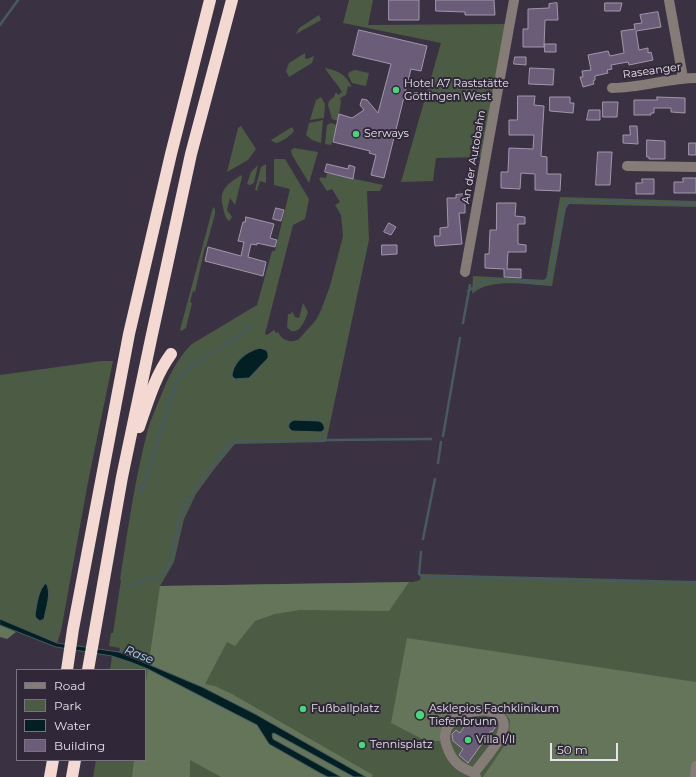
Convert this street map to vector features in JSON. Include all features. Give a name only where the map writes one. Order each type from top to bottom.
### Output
[{"type":"highway","points":[[67,669],[73,629],[129,334],[171,154],[210,0]]},
{"type":"highway","points":[[88,669],[122,477],[191,154],[232,0]]},
{"type":"highway","points":[[122,477],[155,381],[163,365],[171,354]]},
{"type":"highway","points":[[50,777],[53,761]]},
{"type":"highway","points":[[72,777],[75,761]]},
{"type":"street","name":"An der Autobahn","points":[[465,272],[514,0]]},
{"type":"street","points":[[669,0],[682,78]]},
{"type":"street","name":"Raseanger","points":[[612,88],[624,88],[682,78],[696,78]]},
{"type":"street","points":[[627,166],[696,167]]},
{"type":"street","points":[[481,710],[496,713],[501,717],[504,723],[501,736],[475,775],[461,768],[455,762],[447,748],[445,734],[454,720],[461,715],[481,710]]},
{"type":"street","points":[[695,777],[696,766]]},
{"type":"green space","points":[[349,0],[373,0],[368,25],[506,24],[482,157],[436,158],[433,181],[401,182],[441,43],[343,23]]},
{"type":"green space","points":[[319,15],[321,20],[296,34],[299,28]]},
{"type":"green space","points":[[305,53],[305,58],[307,59],[314,56],[312,63],[289,77],[286,71],[289,63]]},
{"type":"green space","points":[[325,68],[334,70],[341,74],[347,79],[352,87],[348,86],[346,95],[340,98],[341,102],[338,121],[332,119],[328,105],[329,101],[334,97],[336,92],[338,95],[342,92]]},
{"type":"green space","points":[[355,70],[369,73],[366,86],[352,83],[348,75],[349,72]]},
{"type":"green space","points":[[321,97],[325,104],[324,118],[310,120],[316,100]]},
{"type":"green space","points":[[323,120],[321,143],[312,140],[306,135],[309,123]]},
{"type":"green space","points":[[331,123],[337,125],[331,145],[325,144],[327,125]]},
{"type":"green space","points":[[241,126],[256,149],[248,160],[227,172],[238,128]]},
{"type":"green space","points":[[292,127],[294,131],[288,137],[276,143],[271,140]]},
{"type":"green space","points":[[294,148],[318,152],[309,183],[292,155],[291,150]]},
{"type":"green space","name":"Asklepios Fachklinikum Tiefenbrunn","points":[[274,159],[285,159],[309,199],[305,219],[293,225],[265,334],[267,335],[274,330],[284,339],[292,341],[299,339],[316,320],[321,310],[330,286],[343,236],[341,215],[335,205],[340,202],[332,189],[327,191],[319,179],[321,177],[326,178],[327,173],[383,185],[380,191],[367,191],[369,240],[326,442],[235,444],[196,494],[184,519],[174,562],[160,586],[413,582],[420,580],[421,574],[696,581],[696,777],[93,777],[96,761],[146,761],[146,669],[110,669],[112,656],[119,652],[120,648],[109,646],[111,633],[113,633],[132,504],[148,429],[163,391],[177,362],[192,344],[257,305],[272,251],[275,251],[290,189],[274,185]]},
{"type":"green space","points":[[266,164],[266,183],[260,181],[257,191],[255,190],[261,167]]},
{"type":"green space","points":[[258,165],[254,183],[250,185],[247,184],[251,172]]},
{"type":"green space","points":[[241,175],[242,177],[235,205],[230,198],[227,210],[232,217],[229,221],[224,213],[222,201],[223,192],[232,181]]},
{"type":"green space","points":[[560,197],[696,201],[696,207],[569,204],[566,208],[552,286],[510,283],[489,285],[472,294],[473,276],[546,280]]},
{"type":"green space","points":[[213,207],[215,209],[215,214],[205,247],[195,292],[193,291],[190,302],[192,303],[186,328],[181,331],[180,330]]},
{"type":"green space","points":[[303,303],[308,312],[305,319],[300,328],[291,331],[287,327],[288,314],[291,314],[292,311],[295,317],[299,318]]},
{"type":"green space","points":[[101,361],[113,361],[88,482],[61,631],[56,647],[0,625],[0,375]]},
{"type":"shaded area","points":[[409,582],[389,611],[300,610],[275,614],[255,621],[235,646],[227,642],[205,684],[215,686],[232,694],[373,775],[372,777],[221,777],[190,760],[190,777],[132,777],[134,761],[146,761],[146,681],[160,586]]},
{"type":"shaded area","points":[[0,625],[16,632],[7,639],[0,637]]},
{"type":"shaded area","points":[[407,638],[696,682],[696,777],[483,777],[509,739],[510,720],[502,709],[489,706],[457,713],[444,728],[440,741],[426,741],[391,723]]},
{"type":"water","points":[[260,348],[266,350],[268,353],[268,358],[249,378],[235,379],[232,376],[238,362],[246,354]]},
{"type":"water","points":[[294,420],[319,421],[322,423],[324,430],[321,432],[292,431],[289,428],[289,425],[290,422]]},
{"type":"water","points":[[46,583],[48,587],[48,600],[44,619],[40,621],[35,615],[37,602],[41,589]]},
{"type":"water","points":[[0,619],[57,643],[119,652],[202,687],[255,714],[366,777],[354,777],[274,733],[272,734],[273,739],[341,777],[328,777],[269,744],[257,725],[148,669],[112,656],[56,647],[0,625]]},
{"type":"building","points":[[389,0],[419,0],[419,20],[389,20]]},
{"type":"building","points":[[436,0],[494,0],[495,15],[465,15],[465,12],[436,11]]},
{"type":"building","points":[[557,3],[558,20],[545,20],[544,47],[523,47],[523,29],[528,29],[528,9],[549,8],[549,4]]},
{"type":"building","points":[[605,3],[622,3],[620,11],[605,11]]},
{"type":"building","points":[[658,12],[661,27],[636,31],[639,50],[648,48],[648,53],[651,52],[653,60],[629,65],[628,62],[611,65],[612,69],[607,70],[608,73],[595,76],[595,80],[593,81],[594,84],[583,87],[580,77],[583,77],[582,71],[591,70],[588,55],[608,51],[610,56],[624,53],[621,31],[635,29],[634,24],[642,23],[640,15]]},
{"type":"building","points":[[359,30],[427,46],[421,71],[411,69],[384,178],[371,175],[376,155],[369,153],[370,151],[333,142],[339,114],[352,118],[364,110],[360,105],[362,99],[367,100],[378,113],[391,64],[353,55]]},
{"type":"building","points":[[545,44],[556,44],[556,52],[545,52]]},
{"type":"building","points":[[515,57],[526,57],[526,65],[514,64]]},
{"type":"building","points":[[530,68],[554,69],[553,85],[529,84]]},
{"type":"building","points":[[518,96],[535,96],[534,105],[544,106],[541,156],[547,157],[547,174],[561,174],[560,191],[535,190],[535,174],[521,173],[520,189],[501,188],[501,172],[508,172],[509,148],[533,149],[534,135],[509,135],[509,120],[517,120]]},
{"type":"building","points":[[550,97],[570,97],[570,103],[574,103],[573,113],[550,111]]},
{"type":"building","points":[[657,97],[685,98],[685,113],[671,112],[671,108],[654,108],[654,113],[651,113],[651,115],[634,115],[634,100],[657,100]]},
{"type":"building","points":[[603,102],[618,102],[617,117],[603,117]]},
{"type":"building","points":[[589,110],[600,110],[600,120],[587,120]]},
{"type":"building","points":[[630,126],[637,126],[638,144],[623,143],[623,135],[630,135]]},
{"type":"building","points":[[647,140],[665,141],[665,159],[649,159],[649,157],[647,157]]},
{"type":"building","points":[[689,143],[696,143],[696,155],[689,155]]},
{"type":"building","points":[[598,152],[612,152],[610,185],[596,185]]},
{"type":"building","points":[[327,164],[348,169],[349,165],[355,167],[353,179],[325,172]]},
{"type":"building","points":[[683,178],[696,178],[696,193],[674,193],[674,182],[683,182]]},
{"type":"building","points":[[642,179],[654,179],[654,194],[636,194],[636,183],[642,183]]},
{"type":"building","points":[[465,194],[465,213],[459,213],[462,244],[435,246],[434,236],[440,236],[440,228],[448,227],[447,198],[456,198],[456,195]]},
{"type":"building","points":[[497,203],[516,203],[515,216],[525,217],[525,224],[518,224],[518,244],[526,245],[526,252],[508,252],[507,269],[521,269],[521,278],[504,277],[504,269],[485,268],[485,254],[489,254],[490,230],[496,230]]},
{"type":"building","points":[[276,208],[284,210],[281,221],[273,219]]},
{"type":"building","points":[[246,217],[274,224],[270,238],[277,240],[275,247],[257,243],[257,245],[251,244],[248,257],[266,262],[263,276],[205,261],[208,247],[241,256],[244,242],[238,241],[243,222],[245,222]]},
{"type":"building","points":[[389,223],[396,227],[391,235],[384,232]]},
{"type":"building","points":[[382,245],[397,245],[397,254],[382,255]]},
{"type":"building","name":"Villa I/II","points":[[487,718],[494,721],[496,726],[468,763],[459,755],[463,749],[453,741],[452,734],[456,730],[460,733],[466,724],[469,726],[475,719],[482,724]]},
{"type":"waterway","points":[[0,25],[18,0]]},
{"type":"waterway","points":[[468,291],[488,280],[543,282],[550,277],[563,213],[567,204],[571,201],[696,204]]},
{"type":"waterway","points":[[463,323],[470,285]]},
{"type":"waterway","points":[[141,493],[178,378],[193,365],[239,336],[250,326]]},
{"type":"waterway","points":[[443,436],[460,338]]},
{"type":"waterway","points":[[131,587],[149,577],[160,575],[164,572],[171,559],[179,521],[185,504],[204,476],[232,441],[431,439]]},
{"type":"waterway","points":[[438,463],[441,442]]},
{"type":"waterway","points":[[423,539],[435,479]]},
{"type":"waterway","points":[[421,552],[419,574],[422,576],[696,583]]},
{"type":"place","name":"Hotel A7 Raststätte Göttingen West","points":[[396,90]]},
{"type":"place","name":"Serways","points":[[356,134]]},
{"type":"place","name":"Fußballplatz","points":[[303,709]]},
{"type":"place","name":"Asklepios Fachklinikum Tiefenbrunn","points":[[420,715]]},
{"type":"place","name":"Villa I/II","points":[[468,740]]},
{"type":"place","name":"Tennisplatz","points":[[362,745]]},
{"type":"water label","name":"Rase","points":[[139,655]]}]
